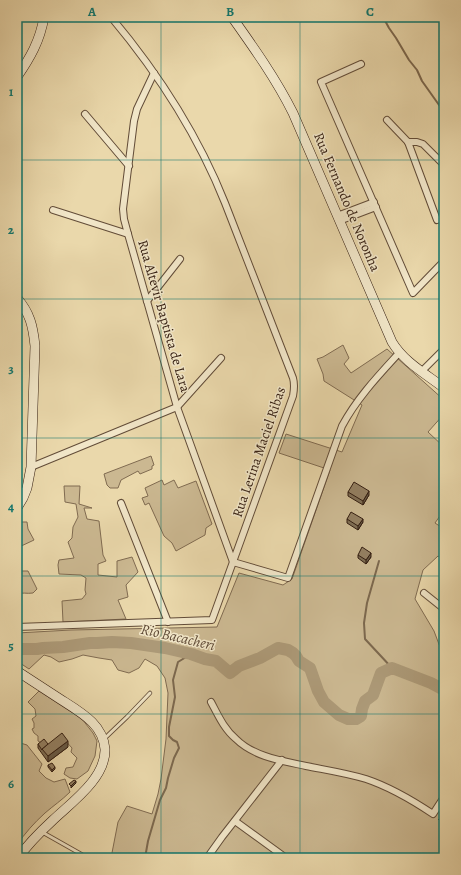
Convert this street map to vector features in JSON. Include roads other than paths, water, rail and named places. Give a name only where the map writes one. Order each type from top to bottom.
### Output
[{"type":"main road","points":[[17,77],[38,41],[44,17]]},
{"type":"main road","name":"Rua Fernando de Noronha","points":[[232,17],[270,71],[286,99],[300,128],[389,336],[399,353],[444,388]]},
{"type":"main road","points":[[17,298],[24,306],[28,314],[34,333],[31,467],[27,488],[17,508]]},
{"type":"main road","points":[[17,671],[85,716],[99,730],[103,740],[105,754],[103,763],[96,777],[85,790],[41,831],[18,858]]},
{"type":"street","name":"Rua Lerina Maciel Ribas","points":[[17,627],[212,620],[293,396],[295,384],[215,178],[203,153],[188,126],[154,73],[111,17]]},
{"type":"street","points":[[361,64],[321,82],[413,293],[444,261]]},
{"type":"street","name":"Rua Altevir Baptista de Lara","points":[[154,73],[135,115],[123,214],[177,407],[233,562]]},
{"type":"street","points":[[85,114],[129,166]]},
{"type":"street","points":[[387,120],[408,142],[437,220]]},
{"type":"street","points":[[408,142],[418,142],[423,144],[444,165]]},
{"type":"street","points":[[338,219],[375,204]]},
{"type":"street","points":[[53,210],[128,234]]},
{"type":"street","points":[[147,301],[180,259]]},
{"type":"street","points":[[422,371],[444,349]]},
{"type":"street","points":[[233,562],[288,578],[342,426],[358,400],[399,353]]},
{"type":"street","points":[[31,467],[177,407],[221,358]]},
{"type":"street","points":[[122,503],[168,622]]},
{"type":"street","points":[[424,593],[444,609]]},
{"type":"street","points":[[211,702],[224,726],[237,740],[259,753],[282,760],[368,780],[404,796],[433,814],[444,797]]},
{"type":"street","points":[[207,858],[282,760]]},
{"type":"street","points":[[234,821],[286,858]]},
{"type":"lane","points":[[103,740],[128,717],[150,693]]},
{"type":"lane","points":[[41,831],[88,858]]},
{"type":"waterway","points":[[383,17],[409,60],[417,70],[422,81],[444,112]]},
{"type":"waterway","points":[[379,561],[367,603],[364,623],[365,639],[392,668]]},
{"type":"waterway","name":"Rio Bacacheri","points":[[17,649],[63,647],[90,643],[131,643],[165,648],[216,661],[230,673],[239,666],[260,658],[278,648],[288,650],[293,653],[299,661],[310,668],[318,691],[324,702],[339,715],[348,719],[356,719],[361,716],[365,701],[373,695],[381,673],[392,668],[431,683],[444,690]]},
{"type":"waterway","points":[[145,858],[148,841],[160,800],[166,788],[174,758],[179,748],[177,742],[169,736],[169,727],[175,697],[173,680],[178,662],[191,654]]}]
